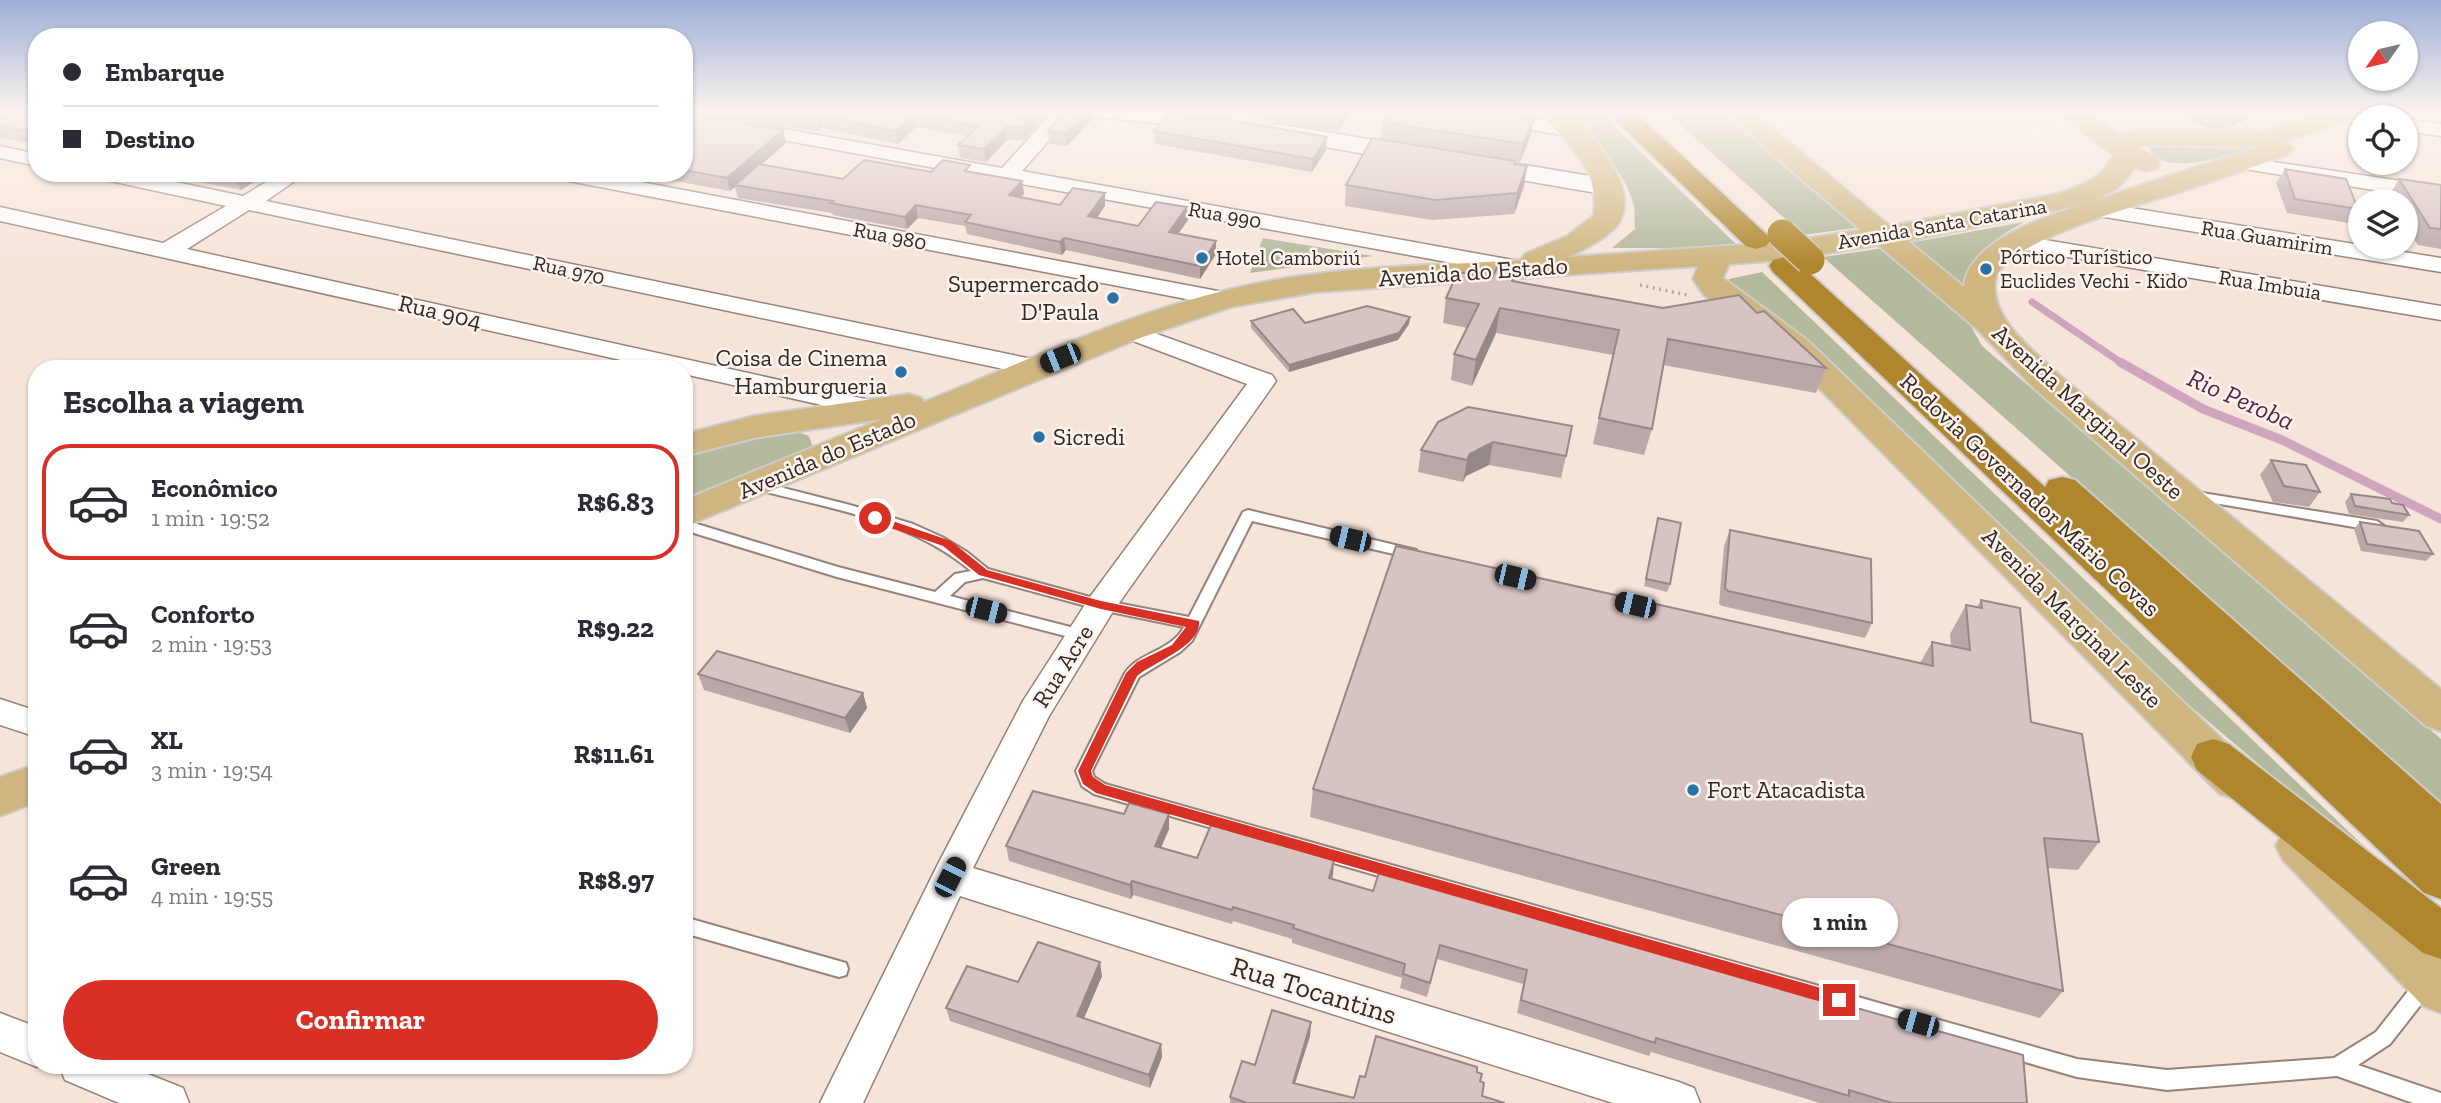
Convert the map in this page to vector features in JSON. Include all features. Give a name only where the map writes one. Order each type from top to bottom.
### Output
[{"type":"highway","name":"Rodovia Governador Mário Covas","points":[[1675,162],[2441,878]]},
{"type":"highway","name":"Rodovia Governador Mário Covas","points":[[1693,162],[1772,251],[2441,834]]},
{"type":"highway","points":[[2213,757],[2437,968]]},
{"type":"main road","points":[[1518,268],[1577,242],[1608,218],[1608,187],[1597,162]]},
{"type":"main road","name":"Avenida Marginal Oeste","points":[[1796,162],[1989,323],[2048,382],[2441,714]]},
{"type":"main road","name":"Avenida Santa Catarina","points":[[1772,251],[1884,236],[2057,204],[2087,194],[2107,183],[2123,162]]},
{"type":"main road","points":[[2148,162],[2165,170],[2209,174]]},
{"type":"main road","name":"Avenida Santa Catarina","points":[[1989,323],[1981,302],[1981,277],[1997,254],[2016,242],[2094,209],[2240,163]]},
{"type":"main road","points":[[1830,191],[1895,208],[2001,215]]},
{"type":"main road","name":"Avenida do Estado","points":[[693,510],[1129,331],[1223,299],[1316,283],[1772,251]]},
{"type":"main road","name":"Avenida Marginal Leste","points":[[1772,251],[1708,279],[1715,288],[1771,327],[1805,355],[2213,757]]},
{"type":"main road","name":"Avenida do Estado","points":[[693,443],[754,427],[970,395]]},
{"type":"main road","points":[[693,423],[766,398],[836,400]]},
{"type":"main road","points":[[0,797],[28,786]]},
{"type":"street","name":"Rua 990","points":[[938,162],[1518,268]]},
{"type":"street","points":[[1007,175],[1018,162]]},
{"type":"street","points":[[1460,162],[1608,187]]},
{"type":"street","points":[[2240,163],[2441,194]]},
{"type":"street","name":"Rua 970","points":[[144,182],[1037,368]]},
{"type":"street","points":[[167,251],[281,182]]},
{"type":"street","name":"Rua 980","points":[[606,182],[1223,299]]},
{"type":"street","name":"Rua Guamirim","points":[[2094,209],[2441,265]]},
{"type":"street","name":"Rua 904","points":[[0,214],[656,360]]},
{"type":"street","name":"Rua Imbuia","points":[[2016,242],[2441,313]]},
{"type":"street","name":"Rua Acre","points":[[841,1103],[950,877],[1035,710],[1101,605],[1263,382],[1129,331]]},
{"type":"street","name":"Rua 904","points":[[693,368],[879,410]]},
{"type":"street","points":[[0,712],[28,721]]},
{"type":"street","name":"Rua Tocantins","points":[[950,877],[1679,1103]]},
{"type":"street","points":[[0,1032],[28,1043]]},
{"type":"street","points":[[99,1074],[169,1103]]},
{"type":"lane","points":[[754,485],[900,525],[947,544],[983,573],[1101,605],[1195,624]]},
{"type":"lane","points":[[2179,493],[2390,528]]},
{"type":"lane","points":[[1429,557],[1248,515],[1195,624],[1176,648],[1141,665],[1133,673],[1084,771],[1088,780],[1100,789],[2077,1068],[2167,1080],[2337,1067],[2441,1103]]},
{"type":"lane","points":[[693,528],[837,572],[1081,635]]},
{"type":"lane","points":[[938,598],[960,578],[983,573]]},
{"type":"lane","points":[[693,928],[839,969]]},
{"type":"lane","points":[[2337,1067],[2383,1038],[2401,1019],[2437,968]]},
{"type":"green space","points":[[1612,162],[1651,162],[1740,248],[1612,248],[1635,229],[1634,206]]},
{"type":"green space","points":[[1722,162],[1780,162],[1832,202],[1876,225],[1803,235]]},
{"type":"green space","points":[[2024,222],[1985,249],[1961,290],[1904,244]]},
{"type":"green space","points":[[1263,238],[1373,256],[1250,273]]},
{"type":"green space","points":[[1884,248],[1964,314],[1982,346],[2441,739],[2441,805],[1823,257]]},
{"type":"green space","points":[[1762,272],[2432,911],[2137,661],[1730,292],[1729,279]]},
{"type":"green space","points":[[792,430],[809,436],[813,448],[693,502],[693,455],[748,437]]},
{"type":"building","points":[[693,162],[745,162],[727,178],[693,172]]},
{"type":"building","points":[[861,162],[878,162],[931,172],[941,162],[956,162],[970,165],[965,171],[1022,181],[1009,195],[1060,205],[1073,188],[1105,193],[1088,216],[1138,226],[1156,202],[1187,207],[1169,232],[1216,241],[1200,266],[1064,238],[1060,242],[965,222],[971,215],[916,205],[905,217],[830,203],[833,201],[735,185],[759,164],[843,179]]},
{"type":"building","points":[[1358,162],[1515,162],[1527,166],[1517,193],[1435,200],[1346,185]]},
{"type":"building","points":[[2285,169],[2346,179],[2350,189],[2348,207],[2295,199]]},
{"type":"building","points":[[2399,179],[2441,185],[2441,229],[2430,228],[2418,209],[2418,189],[2405,189]]},
{"type":"building","points":[[1498,266],[1515,274],[1512,281],[1663,308],[1739,295],[1757,313],[1764,311],[1826,368],[1668,339],[1652,429],[1599,418],[1619,330],[1500,308],[1476,360],[1454,354],[1479,304],[1446,298],[1458,272],[1492,278]]},
{"type":"building","points":[[1367,306],[1410,317],[1399,333],[1289,365],[1251,321],[1293,309],[1305,323]]},
{"type":"building","points":[[1468,407],[1572,426],[1566,456],[1493,442],[1470,454],[1467,460],[1421,450],[1438,422]]},
{"type":"building","points":[[2271,460],[2306,465],[2320,492],[2284,486]]},
{"type":"building","points":[[2351,494],[2390,499],[2392,503],[2403,505],[2409,515],[2355,506]]},
{"type":"building","points":[[1658,518],[1681,523],[1670,584],[1646,579]]},
{"type":"building","points":[[2360,522],[2419,531],[2433,554],[2367,544]]},
{"type":"building","points":[[1730,530],[1871,559],[1872,623],[1728,591],[1725,588]]},
{"type":"building","name":"Fort Atacadista","points":[[1396,546],[1933,666],[1932,642],[1970,650],[1966,605],[1982,608],[1981,600],[2020,608],[2031,722],[2082,734],[2099,842],[2044,838],[2063,991],[1313,789]]},
{"type":"building","points":[[717,651],[863,693],[845,718],[698,674]]},
{"type":"building","points":[[1033,791],[1124,814],[1129,803],[1169,814],[1155,846],[1197,858],[1211,825],[1334,860],[1329,878],[1373,891],[1379,873],[2023,1055],[2027,1103],[1892,1103],[1849,1090],[1849,1096],[1656,1038],[1655,1043],[1521,1000],[1527,970],[1440,945],[1430,983],[1403,974],[1405,964],[1293,928],[1294,925],[1132,881],[1130,885],[1006,846]]},
{"type":"building","points":[[1038,942],[1100,962],[1077,1016],[1161,1044],[1149,1075],[946,1008],[967,966],[1018,982]]},
{"type":"building","points":[[1272,1010],[1311,1022],[1293,1083],[1354,1098],[1360,1076],[1365,1077],[1376,1036],[1477,1067],[1477,1072],[1482,1074],[1480,1081],[1484,1083],[1482,1096],[1505,1103],[1247,1103],[1230,1097],[1242,1061],[1255,1065]]},
{"type":"waterway","name":"Rio Peroba","points":[[2032,302],[2120,362]]},
{"type":"waterway","name":"Rio Peroba","points":[[2120,362],[2203,409],[2282,440],[2441,519]]},
{"type":"place","name":"Hotel Camboriú","points":[[1202,258]]},
{"type":"place","name":"Pórtico Turístico Euclides Vechi - Kido","points":[[1986,269]]},
{"type":"place","name":"Supermercado D'Paula","points":[[1113,298]]},
{"type":"place","name":"Coisa de Cinema Hamburgueria","points":[[901,372]]},
{"type":"place","name":"Sicredi","points":[[1039,437]]},
{"type":"place","name":"Fort Atacadista","points":[[1693,790]]},
{"type":"route","points":[[875,518],[947,544],[983,573],[1101,605],[1195,624],[1176,648],[1141,665],[1133,673],[1084,771],[1088,780],[1100,789],[1839,1000]]}]
